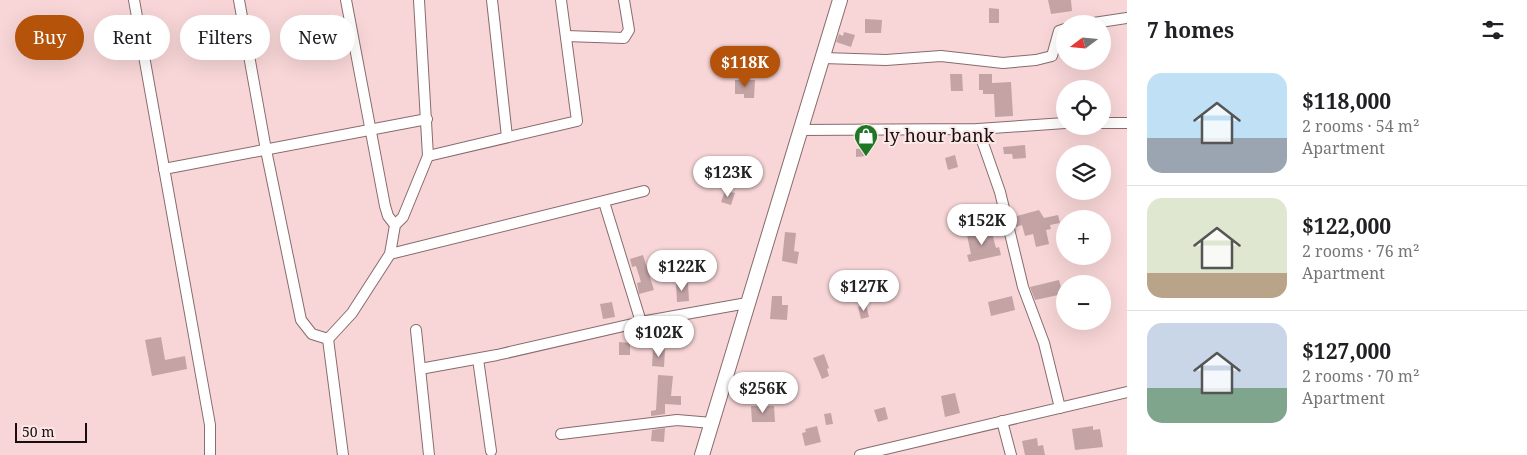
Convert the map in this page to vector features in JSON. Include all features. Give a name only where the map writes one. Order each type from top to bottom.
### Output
[{"type":"street","points":[[134,0],[210,426],[210,455]]},
{"type":"street","points":[[239,0],[266,150],[301,320],[304,327],[312,334],[328,339]]},
{"type":"street","points":[[346,0],[369,130],[385,206],[395,225]]},
{"type":"street","points":[[328,339],[352,313],[390,254],[395,225],[403,217],[428,156],[419,0]]},
{"type":"street","points":[[492,0],[507,137]]},
{"type":"street","points":[[428,156],[577,121],[561,0]]},
{"type":"street","points":[[566,36],[624,38],[628,30],[624,0]]},
{"type":"street","points":[[702,455],[703,421],[747,303],[840,0]]},
{"type":"street","points":[[1111,20],[1127,18]]},
{"type":"street","points":[[823,58],[886,60],[941,56],[1003,63],[1036,60],[1052,56],[1056,36]]},
{"type":"street","points":[[164,169],[427,118]]},
{"type":"street","points":[[1111,123],[1127,123]]},
{"type":"street","points":[[800,130],[978,129],[1056,124]]},
{"type":"street","points":[[978,129],[1000,192],[1023,287],[1044,343],[1060,408]]},
{"type":"street","points":[[390,254],[604,202],[644,190]]},
{"type":"street","points":[[604,202],[641,322]]},
{"type":"street","points":[[420,369],[478,359],[641,322],[747,303]]},
{"type":"street","points":[[416,330],[429,455]]},
{"type":"street","points":[[328,339],[343,455]]},
{"type":"street","points":[[478,359],[492,451]]},
{"type":"street","points":[[860,455],[1127,392]]},
{"type":"street","points":[[560,434],[703,421]]},
{"type":"street","points":[[1002,421],[1011,455]]},
{"type":"building","points":[[1048,0],[1071,0],[1072,11],[1051,14]]},
{"type":"building","points":[[989,8],[999,9],[999,23],[989,23]]},
{"type":"building","points":[[865,19],[882,20],[881,33],[865,33]]},
{"type":"building","points":[[844,32],[855,35],[851,47],[836,42],[839,34],[843,36]]},
{"type":"building","points":[[950,74],[962,74],[963,91],[951,91]]},
{"type":"building","points":[[979,74],[992,74],[992,83],[1011,82],[1013,116],[995,117],[994,94],[983,94],[983,90],[979,90]]},
{"type":"building","points":[[735,80],[755,80],[754,98],[744,98],[744,94],[735,94]]},
{"type":"building","points":[[1025,145],[1026,158],[1013,159],[1012,154],[1004,154],[1003,147]]},
{"type":"building","points":[[866,148],[866,156],[856,157],[856,149]]},
{"type":"building","points":[[955,155],[958,167],[948,170],[945,158]]},
{"type":"building","points":[[729,166],[741,170],[739,177],[727,173]]},
{"type":"building","points":[[725,191],[735,193],[731,205],[721,202]]},
{"type":"building","points":[[1039,210],[1044,218],[1056,215],[1056,224],[1050,225],[1051,229],[1046,230],[1049,244],[1036,247],[1033,234],[1025,236],[1022,225],[1016,227],[1013,217]]},
{"type":"building","points":[[991,229],[996,248],[999,247],[1001,255],[969,262],[967,255],[971,254],[967,235]]},
{"type":"building","points":[[785,232],[796,233],[794,251],[799,252],[797,264],[782,261]]},
{"type":"building","points":[[643,255],[654,290],[639,294],[637,283],[641,282],[636,266],[632,267],[630,259]]},
{"type":"building","points":[[1056,281],[1056,296],[1035,300],[1030,287]]},
{"type":"building","points":[[688,283],[689,301],[677,302],[676,284]]},
{"type":"building","points":[[772,296],[782,296],[782,305],[788,305],[787,320],[770,319]]},
{"type":"building","points":[[1012,296],[1015,310],[991,316],[988,302]]},
{"type":"building","points":[[612,302],[615,317],[603,319],[600,304]]},
{"type":"building","points":[[866,304],[869,317],[861,319],[858,307]]},
{"type":"building","points":[[680,325],[691,325],[691,341],[680,341]]},
{"type":"building","points":[[161,337],[165,360],[185,356],[187,369],[152,376],[145,340]]},
{"type":"building","points":[[619,342],[630,343],[630,355],[619,355]]},
{"type":"building","points":[[653,348],[665,349],[664,367],[652,366]]},
{"type":"building","points":[[824,354],[829,368],[827,369],[829,376],[822,379],[813,358]]},
{"type":"building","points":[[761,373],[762,380],[769,380],[769,391],[748,393],[749,374]]},
{"type":"building","points":[[658,375],[673,376],[671,396],[681,396],[681,405],[665,404],[665,414],[651,416],[651,411],[656,410]]},
{"type":"building","points":[[955,393],[960,413],[945,417],[941,396]]},
{"type":"building","points":[[751,406],[774,406],[775,422],[752,422]]},
{"type":"building","points":[[885,407],[888,419],[878,422],[874,410]]},
{"type":"building","points":[[831,413],[833,424],[826,425],[824,414]]},
{"type":"building","points":[[817,426],[821,442],[805,446],[802,433],[806,432],[805,429]]},
{"type":"building","points":[[1093,426],[1093,430],[1100,429],[1103,447],[1075,450],[1072,429]]},
{"type":"building","points":[[665,428],[664,442],[651,441],[652,430]]},
{"type":"building","points":[[1037,438],[1038,446],[1043,445],[1045,455],[1025,455],[1022,441]]},
{"type":"place","name":"ly hour bank","points":[[866,157]]}]
